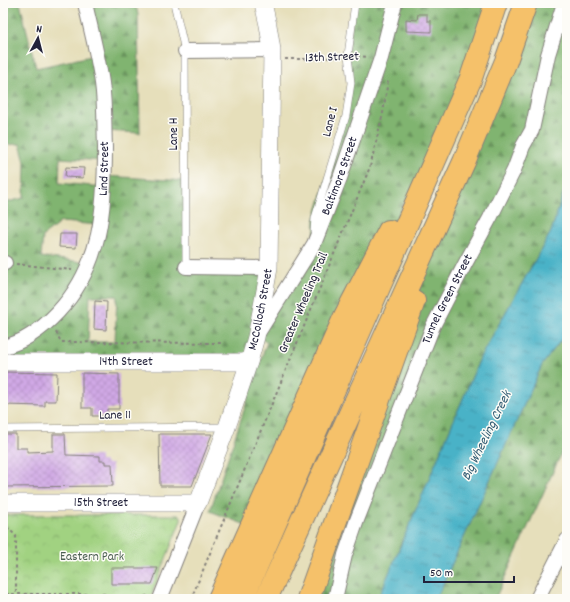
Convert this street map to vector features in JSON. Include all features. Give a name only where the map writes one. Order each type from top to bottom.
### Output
[{"type":"highway","points":[[242,599],[471,78],[496,3]]},
{"type":"highway","points":[[270,590],[464,162],[506,61],[526,3]]},
{"type":"highway","points":[[219,599],[345,316],[471,78]]},
{"type":"highway","points":[[308,599],[464,162]]},
{"type":"street","name":"Lind Street","points":[[3,347],[24,340],[50,320],[78,286],[92,259],[100,225],[105,176],[104,107],[102,84],[85,3]]},
{"type":"street","name":"McColloch Street","points":[[156,596],[198,503],[227,427],[256,337],[269,268],[272,55],[263,3]]},
{"type":"street","name":"Baltimore Street","points":[[256,337],[314,244],[340,178],[381,58],[395,3]]},
{"type":"street","name":"Tunnel Green Street","points":[[336,599],[345,555],[357,520],[433,326],[490,218],[514,170],[523,146],[532,130],[548,56],[564,3]]},
{"type":"street","points":[[185,51],[272,55]]},
{"type":"street","points":[[186,267],[269,268]]},
{"type":"street","name":"14th Street","points":[[3,362],[249,362]]},
{"type":"street","name":"15th Street","points":[[4,509],[198,503]]},
{"type":"street","points":[[537,599],[567,540]]},
{"type":"lane","name":"Lane H","points":[[174,3],[185,51],[186,267]]},
{"type":"lane","name":"Lane I","points":[[314,244],[315,218],[346,116],[351,83],[348,56],[355,3]]},
{"type":"lane","name":"Lane 11","points":[[3,429],[227,427]]},
{"type":"path","name":"13th Street","points":[[272,55],[316,59],[348,56],[381,58]]},
{"type":"path","name":"Greater Wheeling Trail","points":[[191,599],[370,167],[383,113],[389,74]]},
{"type":"path","points":[[4,263],[78,270]]},
{"type":"path","points":[[50,320],[61,342],[224,343]]},
{"type":"path","points":[[4,509],[5,526],[16,536],[16,594]]},
{"type":"path","points":[[5,599],[5,594],[107,594],[107,599]]},
{"type":"path","points":[[139,599],[156,596]]},
{"type":"green space","points":[[3,3],[20,3],[36,68],[96,55],[85,3],[135,3],[138,14],[140,133],[105,131],[105,161],[60,158],[59,183],[104,187],[105,176],[186,181],[186,267],[269,268],[263,301],[277,303],[314,244],[315,218],[346,116],[351,83],[348,55],[355,3],[496,3],[471,78],[376,256],[251,527],[210,511],[267,342],[256,337],[249,362],[3,362],[3,203],[24,198],[25,162],[20,144],[3,145]],"holes":[[[61,222],[100,225],[90,263],[41,257],[43,236]],[[90,296],[117,296],[115,342],[88,342]]]},
{"type":"green space","points":[[526,3],[567,3],[567,182],[551,232],[481,356],[378,599],[308,599],[464,162]]},
{"type":"green space","points":[[567,332],[567,441],[495,599],[436,599],[542,365]]},
{"type":"green space","name":"Eastern Park","points":[[3,515],[178,515],[181,516],[181,520],[150,599],[3,599]]},
{"type":"water","name":"Big Wheeling Creek","points":[[567,182],[567,332],[542,365],[436,599],[378,599],[481,356],[551,232]]},
{"type":"building","points":[[418,14],[427,14],[427,21],[431,21],[431,32],[406,31],[406,19],[417,20]]},
{"type":"building","points":[[66,167],[84,168],[83,178],[65,177]]},
{"type":"building","points":[[60,234],[77,234],[76,248],[59,247]]},
{"type":"building","points":[[95,301],[107,302],[106,330],[94,329]]},
{"type":"building","points":[[3,372],[57,373],[56,401],[45,401],[45,406],[3,405]]},
{"type":"building","points":[[82,373],[119,374],[119,409],[107,409],[107,416],[92,416],[92,408],[82,408]]},
{"type":"building","points":[[3,434],[16,434],[16,448],[27,448],[27,452],[53,451],[53,434],[65,434],[66,455],[100,456],[100,461],[105,461],[105,464],[112,464],[113,486],[3,487]]},
{"type":"building","points":[[159,434],[212,434],[192,486],[160,486]]},
{"type":"building","points":[[111,568],[158,568],[152,584],[111,584]]}]
